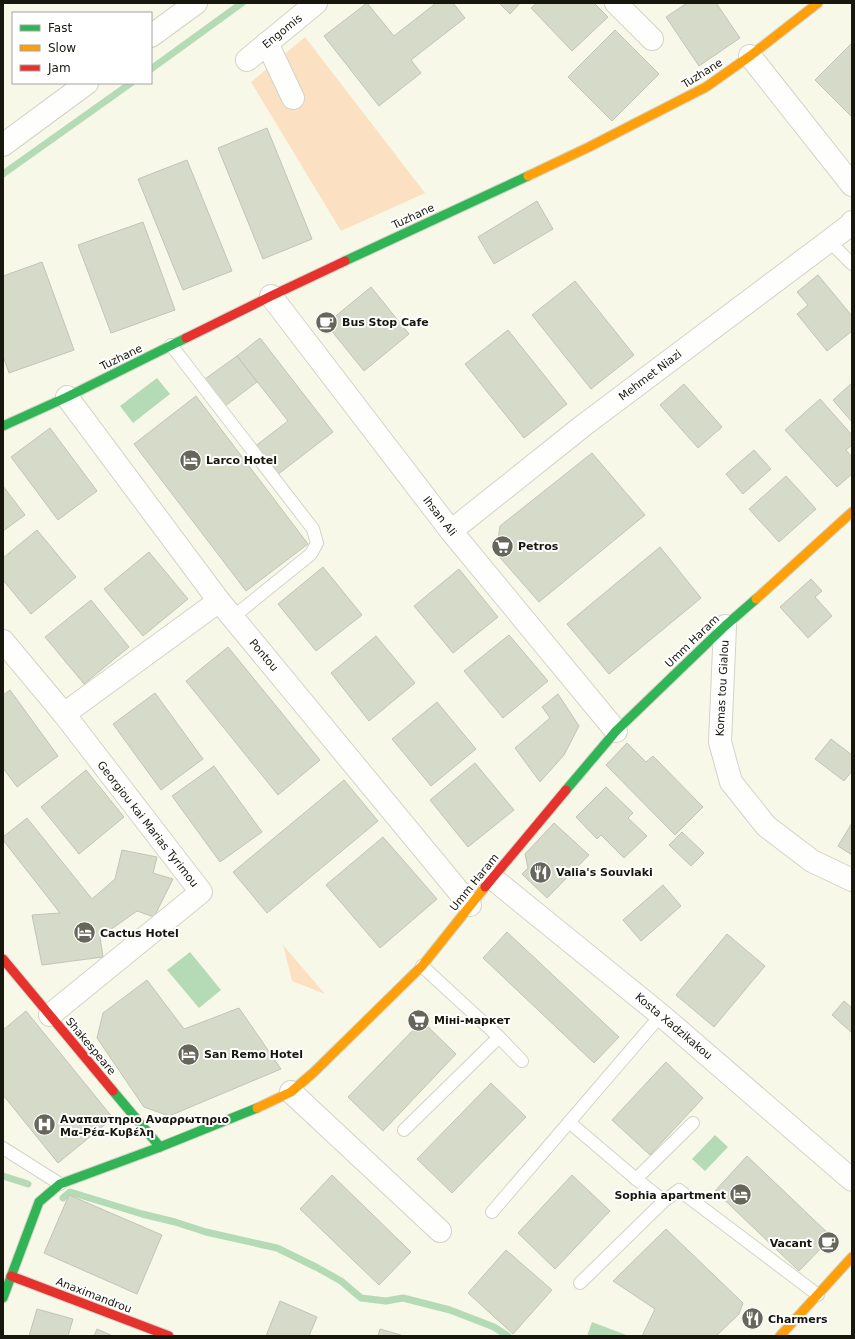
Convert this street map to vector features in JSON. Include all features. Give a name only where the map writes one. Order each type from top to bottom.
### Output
[{"type":"street","points":[[152,35],[196,3]]},
{"type":"street","name":"Engomis","points":[[247,60],[316,3]]},
{"type":"street","points":[[616,3],[652,39]]},
{"type":"street","name":"Tuzhane","points":[[3,426],[67,397],[271,296],[589,147],[706,87],[750,56],[818,3]]},
{"type":"street","points":[[267,43],[293,98]]},
{"type":"street","points":[[750,56],[852,185]]},
{"type":"street","points":[[3,145],[86,84]]},
{"type":"street","name":"Mehmet Niazi","points":[[451,531],[584,425],[829,242],[852,222]]},
{"type":"street","name":"Ihsan Ali","points":[[271,296],[451,531],[616,731]]},
{"type":"street","name":"Pontou","points":[[67,397],[226,609],[470,905]]},
{"type":"street","name":"Umm Haram","points":[[60,1184],[160,1147],[252,1110],[291,1092],[314,1072],[422,966],[492,878],[616,731],[725,626],[852,512]]},
{"type":"street","points":[[64,714],[226,609]]},
{"type":"street","name":"Komas tou Gialou","points":[[725,626],[720,742],[731,782],[766,826],[812,861],[852,880]]},
{"type":"street","name":"Georgiou kai Marias Tyrimou","points":[[3,642],[64,714],[201,892],[50,1015]]},
{"type":"street","name":"Kosta Xadzikakou","points":[[492,878],[661,1014],[852,1180]]},
{"type":"street","name":"Shakespeare","points":[[3,959],[160,1147]]},
{"type":"street","points":[[291,1092],[440,1231]]},
{"type":"street","points":[[3,1298],[39,1202],[60,1184]]},
{"type":"street","points":[[780,1336],[852,1257]]},
{"type":"street","name":"Anaximandrou","points":[[11,1276],[169,1336]]},
{"type":"lane","points":[[829,242],[852,264]]},
{"type":"lane","points":[[171,345],[313,530],[317,543],[311,554],[226,609]]},
{"type":"lane","points":[[422,966],[522,1060]]},
{"type":"lane","points":[[492,1212],[661,1014]]},
{"type":"lane","points":[[404,1130],[499,1037]]},
{"type":"lane","points":[[569,1122],[664,1201]]},
{"type":"lane","points":[[636,1179],[693,1123]]},
{"type":"lane","points":[[3,1148],[60,1184]]},
{"type":"lane","points":[[580,1283],[664,1201],[679,1190],[818,1295]]},
{"type":"shaded area","points":[[305,37],[425,193],[341,231],[251,82]]},
{"type":"shaded area","points":[[157,378],[170,394],[133,423],[120,406]]},
{"type":"shaded area","points":[[283,945],[325,994],[292,981]]},
{"type":"shaded area","points":[[190,952],[221,990],[199,1008],[167,970]]},
{"type":"shaded area","points":[[715,1135],[728,1147],[705,1171],[692,1159]]},
{"type":"shaded area","points":[[592,1322],[629,1336],[587,1336]]},
{"type":"building","points":[[367,3],[394,36],[436,3],[453,3],[465,18],[411,60],[421,73],[379,106],[324,36]]},
{"type":"building","points":[[499,3],[520,3],[510,14]]},
{"type":"building","points":[[537,3],[594,3],[608,17],[572,51],[531,8]]},
{"type":"building","points":[[687,3],[716,3],[740,38],[699,66],[666,17]]},
{"type":"building","points":[[615,30],[659,74],[612,121],[568,77]]},
{"type":"building","points":[[852,43],[852,117],[815,80]]},
{"type":"building","points":[[267,128],[312,239],[263,259],[218,148]]},
{"type":"building","points":[[187,160],[232,271],[183,290],[138,179]]},
{"type":"building","points":[[537,201],[553,229],[494,264],[478,237]]},
{"type":"building","points":[[143,222],[175,310],[111,333],[78,245]]},
{"type":"building","points":[[42,262],[74,350],[9,373],[3,356],[3,276]]},
{"type":"building","points":[[818,275],[852,316],[852,331],[827,351],[797,314],[808,305],[797,292]]},
{"type":"building","points":[[575,281],[634,355],[591,389],[532,315]]},
{"type":"building","points":[[371,287],[409,334],[364,371],[326,324]]},
{"type":"building","points":[[508,330],[567,404],[524,438],[465,364]]},
{"type":"building","points":[[260,338],[333,432],[277,475],[254,447],[288,421],[237,356]]},
{"type":"building","points":[[237,356],[257,382],[225,406],[205,379]]},
{"type":"building","points":[[852,383],[852,422],[833,400]]},
{"type":"building","points":[[684,384],[722,427],[698,448],[660,405]]},
{"type":"building","points":[[196,396],[308,544],[246,591],[134,444]]},
{"type":"building","points":[[820,399],[852,435],[852,445],[846,450],[852,457],[852,474],[837,487],[785,430]]},
{"type":"building","points":[[50,428],[97,491],[58,520],[11,457]]},
{"type":"building","points":[[754,450],[771,469],[743,494],[726,474]]},
{"type":"building","points":[[592,453],[645,515],[539,602],[496,553],[500,526]]},
{"type":"building","points":[[786,476],[816,509],[779,542],[749,509]]},
{"type":"building","points":[[3,486],[25,515],[3,531]]},
{"type":"building","points":[[37,530],[76,577],[31,614],[3,580],[3,558]]},
{"type":"building","points":[[660,547],[701,598],[609,674],[567,624]]},
{"type":"building","points":[[149,552],[188,599],[143,636],[104,589]]},
{"type":"building","points":[[323,567],[362,615],[316,651],[278,604]]},
{"type":"building","points":[[459,569],[498,617],[453,653],[414,606]]},
{"type":"building","points":[[811,579],[822,591],[815,597],[832,616],[808,638],[780,607]]},
{"type":"building","points":[[91,600],[129,647],[84,684],[45,637]]},
{"type":"building","points":[[509,635],[548,681],[503,718],[464,671]]},
{"type":"building","points":[[376,636],[415,683],[369,721],[331,673]]},
{"type":"building","points":[[228,647],[320,760],[278,795],[186,681]]},
{"type":"building","points":[[10,690],[58,756],[17,787],[3,768],[3,695]]},
{"type":"building","points":[[155,693],[203,759],[161,790],[113,724]]},
{"type":"building","points":[[558,694],[579,726],[564,755],[540,782],[515,748],[550,718],[542,707]]},
{"type":"building","points":[[437,702],[476,749],[431,786],[392,739]]},
{"type":"building","points":[[831,739],[852,755],[852,771],[844,781],[815,759]]},
{"type":"building","points":[[627,743],[646,762],[653,756],[703,807],[675,835],[606,765]]},
{"type":"building","points":[[475,763],[514,810],[468,847],[430,800]]},
{"type":"building","points":[[214,766],[262,832],[220,862],[172,796]]},
{"type":"building","points":[[86,770],[124,817],[79,854],[41,807]]},
{"type":"building","points":[[344,780],[378,821],[267,913],[233,872]]},
{"type":"building","points":[[606,787],[633,813],[628,818],[647,836],[624,858],[601,835],[597,839],[576,817]]},
{"type":"building","points":[[27,818],[92,899],[115,879],[122,850],[157,857],[153,873],[173,879],[154,917],[137,911],[100,937],[103,957],[42,965],[32,915],[60,913],[3,840],[3,837]]},
{"type":"building","points":[[554,823],[589,855],[547,898],[522,874],[528,868],[525,854]]},
{"type":"building","points":[[852,823],[852,855],[838,846]]},
{"type":"building","points":[[682,832],[704,853],[691,866],[669,845]]},
{"type":"building","points":[[383,837],[437,899],[380,948],[326,885]]},
{"type":"building","points":[[663,885],[681,906],[641,941],[623,920]]},
{"type":"building","points":[[507,932],[619,1037],[594,1063],[483,958]]},
{"type":"building","points":[[727,934],[765,966],[714,1027],[676,995]]},
{"type":"building","name":"San Remo Hotel","points":[[147,980],[184,1029],[239,1008],[281,1069],[169,1116],[144,1107],[97,1038],[103,1013]]},
{"type":"building","points":[[844,1001],[852,1008],[852,1033],[832,1015]]},
{"type":"building","points":[[26,1011],[113,1118],[58,1163],[3,1095],[3,1030]]},
{"type":"building","points":[[422,1021],[456,1054],[383,1131],[348,1097]]},
{"type":"building","points":[[666,1062],[703,1098],[650,1155],[612,1120]]},
{"type":"building","points":[[491,1083],[526,1117],[452,1193],[417,1159]]},
{"type":"building","points":[[747,1156],[832,1237],[799,1271],[715,1191]]},
{"type":"building","points":[[332,1175],[411,1252],[379,1285],[300,1209]]},
{"type":"building","points":[[572,1175],[610,1211],[555,1269],[518,1233]]},
{"type":"building","points":[[69,1195],[162,1235],[137,1294],[44,1253]]},
{"type":"building","points":[[666,1229],[743,1303],[739,1314],[716,1336],[642,1336],[655,1309],[613,1281]]},
{"type":"building","points":[[506,1250],[552,1290],[513,1334],[468,1293]]},
{"type":"building","points":[[280,1301],[317,1317],[309,1336],[266,1336]]},
{"type":"building","points":[[37,1309],[73,1319],[68,1336],[29,1336]]},
{"type":"building","points":[[97,1329],[113,1336],[94,1336]]},
{"type":"building","points":[[380,1329],[401,1335],[401,1336],[378,1336]]},
{"type":"waterway","points":[[152,68],[242,3]]},
{"type":"waterway","points":[[3,174],[130,84]]},
{"type":"waterway","points":[[3,1176],[28,1184]]},
{"type":"waterway","points":[[63,1198],[70,1192],[206,1232],[277,1248],[341,1281],[361,1298],[386,1301],[403,1298],[450,1310],[494,1327],[508,1336]]},
{"type":"traffic: fast","points":[[345,261],[528,176]]},
{"type":"traffic: fast","points":[[3,426],[67,397],[186,338]]},
{"type":"traffic: fast","points":[[566,790],[616,731],[725,626],[756,599]]},
{"type":"traffic: fast","points":[[113,1091],[160,1147]]},
{"type":"traffic: fast","points":[[3,1298],[39,1202],[60,1184],[160,1147],[257,1108]]},
{"type":"traffic: slow","points":[[528,176],[589,147],[706,87],[750,56],[818,3]]},
{"type":"traffic: slow","points":[[756,599],[852,512]]},
{"type":"traffic: slow","points":[[257,1108],[291,1092],[314,1072],[422,966],[485,887]]},
{"type":"traffic: slow","points":[[780,1336],[852,1257]]},
{"type":"traffic: jam","points":[[186,338],[345,261]]},
{"type":"traffic: jam","points":[[485,887],[566,790]]},
{"type":"traffic: jam","points":[[3,959],[113,1091]]},
{"type":"traffic: jam","points":[[11,1276],[169,1336]]},
{"type":"place","name":"Bus Stop Cafe","points":[[327,322]]},
{"type":"place","name":"Larco Hotel","points":[[191,460]]},
{"type":"place","name":"Petros","points":[[502,546]]},
{"type":"place","name":"Valia's Souvlaki","points":[[541,872]]},
{"type":"place","name":"Cactus Hotel","points":[[84,933]]},
{"type":"place","name":"Міні-маркет","points":[[419,1020]]},
{"type":"place","name":"San Remo Hotel","points":[[189,1054]]},
{"type":"place","name":"Αναπαυτηριο Αναρρωτηριο Μα-Ρέα-Κυβέλη","points":[[45,1125]]},
{"type":"place","name":"Sophia apartment","points":[[741,1195]]},
{"type":"place","name":"Vacant","points":[[828,1243]]},
{"type":"place","name":"Charmers","points":[[753,1319]]}]
